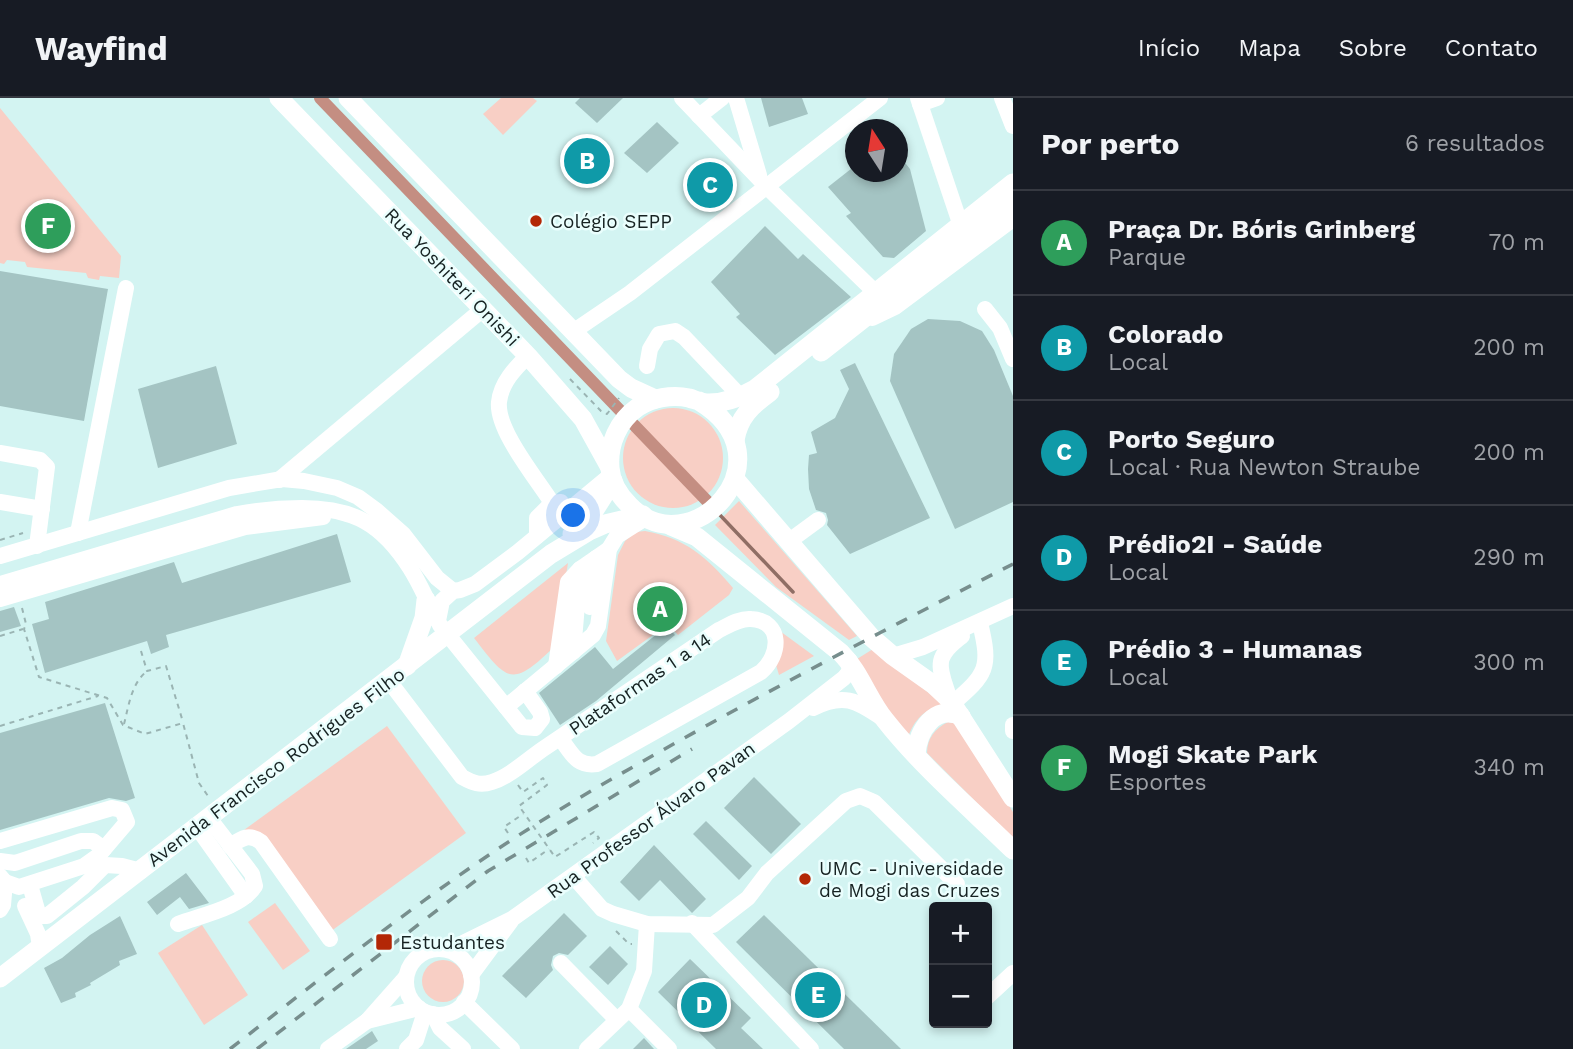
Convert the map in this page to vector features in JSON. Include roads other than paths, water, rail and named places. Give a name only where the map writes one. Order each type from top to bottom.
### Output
[{"type":"main road","name":"Rua Yoshiteri Onishi","points":[[279,98],[528,356],[583,419],[611,475]]},
{"type":"main road","points":[[352,99],[619,379],[655,399],[672,396],[722,402],[741,397],[755,389],[875,292],[1013,201]]},
{"type":"main road","points":[[735,440],[740,420],[749,408],[854,326],[963,232],[1013,183]]},
{"type":"main road","name":"Avenida Francisco Rodrigues Filho","points":[[551,554],[594,511],[611,475],[610,451],[615,433],[632,412],[655,399]]},
{"type":"main road","points":[[699,401],[715,411],[727,424],[735,440],[738,458],[735,479],[871,637],[934,685],[954,707],[1013,798]]},
{"type":"main road","points":[[611,475],[621,497],[633,510],[697,537],[850,661],[883,719],[1013,850]]},
{"type":"main road","name":"Avenida Francisco Rodrigues Filho","points":[[0,978],[407,667],[443,628],[551,554],[605,524],[648,518],[670,524],[691,522],[710,513],[726,498],[735,479]]},
{"type":"main road","points":[[407,667],[424,618],[426,600]]},
{"type":"main road","points":[[916,754],[917,740],[926,725],[934,717],[952,712],[954,707]]},
{"type":"street","points":[[682,98],[875,292]]},
{"type":"street","points":[[699,116],[722,98]]},
{"type":"street","points":[[736,98],[764,183]]},
{"type":"street","points":[[574,331],[630,293],[764,183],[880,98]]},
{"type":"street","points":[[937,98],[919,101],[963,232]]},
{"type":"street","points":[[1002,98],[1013,126]]},
{"type":"street","points":[[854,326],[895,307],[1013,219]]},
{"type":"street","points":[[78,533],[126,288]]},
{"type":"street","points":[[279,480],[483,309]]},
{"type":"street","points":[[985,309],[1000,328],[1013,359]]},
{"type":"street","points":[[646,366],[650,349],[659,334],[676,331],[741,397]]},
{"type":"street","points":[[528,356],[510,373],[499,402],[503,422],[513,442],[552,503]]},
{"type":"street","points":[[0,453],[40,460],[44,464],[47,472],[37,546]]},
{"type":"street","points":[[443,628],[442,601],[453,591],[475,584],[611,475]]},
{"type":"street","points":[[0,556],[235,487],[279,480],[304,481],[337,488],[358,497],[396,527],[437,578],[453,591]]},
{"type":"street","points":[[235,487],[235,500],[243,520]]},
{"type":"street","points":[[537,537],[537,517],[552,503],[558,501],[573,508]]},
{"type":"street","points":[[0,502],[42,509]]},
{"type":"street","points":[[0,584],[243,520],[325,508],[353,515],[375,527],[391,543],[412,570],[443,628],[522,727],[535,728],[542,719],[525,691]]},
{"type":"street","points":[[556,666],[568,582],[580,569],[602,554],[617,536],[648,518]]},
{"type":"street","points":[[0,599],[243,520]]},
{"type":"street","points":[[788,542],[818,520]]},
{"type":"street","points":[[506,707],[590,638],[598,626],[602,554]]},
{"type":"street","points":[[573,652],[580,569]]},
{"type":"street","points":[[893,656],[923,648],[1013,606]]},
{"type":"street","name":"Plataformas 1 a 14","points":[[389,681],[462,777],[474,784],[495,781],[719,630],[748,619],[761,621],[767,625],[775,639],[775,654],[761,672],[597,764],[586,766],[579,762],[561,737]]},
{"type":"street","points":[[954,707],[985,669],[986,654],[980,623]]},
{"type":"street","points":[[954,707],[940,666],[943,653],[980,623]]},
{"type":"street","name":"Rua Professor Álvaro Pavan","points":[[449,950],[512,919],[789,721],[844,678],[849,672],[850,661]]},
{"type":"street","name":"Rua Professor Álvaro Pavan","points":[[789,721],[823,703],[839,698],[863,705],[883,719]]},
{"type":"street","points":[[1013,725],[1013,731]]},
{"type":"street","points":[[573,876],[602,909],[613,914],[647,923],[713,925],[748,898],[775,866],[846,801],[860,796],[874,802],[957,884]]},
{"type":"street","points":[[0,841],[112,808],[122,810],[127,822],[98,856],[84,866],[14,882]]},
{"type":"street","points":[[178,924],[233,904],[255,886],[255,881],[208,819]]},
{"type":"street","points":[[208,819],[246,896]]},
{"type":"street","points":[[230,846],[247,836],[261,842],[330,939]]},
{"type":"street","points":[[0,861],[15,863],[81,841],[93,841],[104,849]]},
{"type":"street","points":[[14,882],[38,913],[47,916],[105,865],[141,871]]},
{"type":"street","points":[[0,910],[14,882]]},
{"type":"street","points":[[14,882],[38,934],[40,947]]},
{"type":"street","name":"Rua Professor Álvaro Pavan","points":[[471,975],[512,919]]},
{"type":"street","points":[[587,1049],[622,1014],[644,971],[647,923]]},
{"type":"street","points":[[692,923],[811,1049]]},
{"type":"street","points":[[367,1021],[426,1012],[444,1014],[456,1010],[469,994],[471,975],[464,960],[449,950],[427,951],[417,957],[406,977],[406,989],[411,1000],[426,1012],[463,1049]]},
{"type":"street","points":[[561,963],[669,1049]]},
{"type":"street","points":[[992,992],[1013,973]]},
{"type":"street","points":[[328,1049],[367,1021],[406,977]]},
{"type":"street","points":[[464,1002],[512,1049]]},
{"type":"street","points":[[407,1049],[416,1040],[426,1012]]},
{"type":"waterway","points":[[320,98],[709,503]]},
{"type":"waterway","points":[[719,514],[793,592]]},
{"type":"railway","points":[[230,1049],[441,888],[574,801],[737,709],[1013,564]]},
{"type":"railway","points":[[257,1049],[488,871],[692,749]]},
{"type":"place","name":"Colorado","points":[[587,161]]},
{"type":"place","name":"Porto Seguro","points":[[710,185]]},
{"type":"place","name":"Colégio SEPP","points":[[536,221]]},
{"type":"place","name":"Mogi Skate Park","points":[[48,226]]},
{"type":"place","name":"Praça Dr. Bóris Grinberg","points":[[660,609]]},
{"type":"place","name":"UMC - Universidade de Mogi das Cruzes","points":[[805,879]]},
{"type":"place","name":"Estudantes","points":[[384,942]]},
{"type":"place","name":"Prédio 3 - Humanas","points":[[818,995]]},
{"type":"place","name":"Prédio2I - Saúde","points":[[704,1005]]}]
